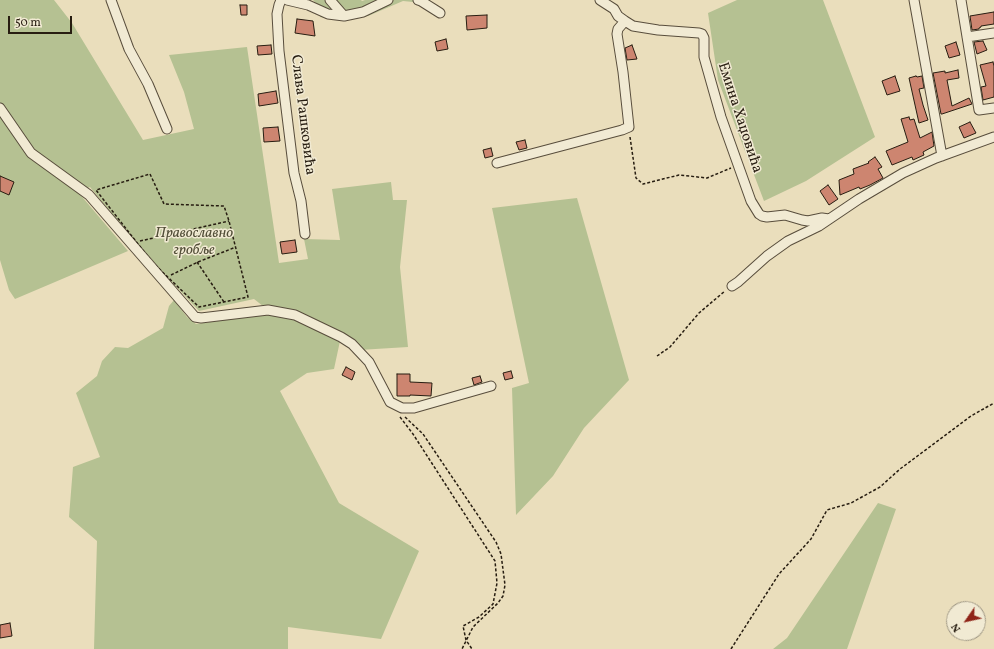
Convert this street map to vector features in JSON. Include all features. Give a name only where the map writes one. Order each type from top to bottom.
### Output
[{"type":"street","points":[[111,0],[129,49],[148,84],[167,129]]},
{"type":"street","name":"Слава Рашковића","points":[[281,0],[278,5],[277,14],[279,50],[294,173],[301,201],[305,234]]},
{"type":"street","points":[[287,0],[308,5],[328,14],[344,16],[363,12],[388,0]]},
{"type":"street","points":[[330,0],[344,16]]},
{"type":"street","points":[[418,0],[440,14]]},
{"type":"street","points":[[497,163],[629,127],[617,34],[622,18],[614,9],[600,0]]},
{"type":"street","points":[[914,0],[942,156]]},
{"type":"street","points":[[961,0],[979,110],[994,108]]},
{"type":"street","name":"Емина Хаџовића","points":[[622,18],[633,26],[702,34],[704,38],[704,58],[721,117],[751,201],[759,214],[767,217],[786,214],[808,221],[822,218],[829,219]]},
{"type":"street","points":[[967,37],[994,33]]},
{"type":"street","points":[[0,108],[30,153],[89,195],[195,316],[201,318],[268,310],[295,315],[341,337],[352,344],[369,362],[390,402],[402,408],[414,408],[491,386]]},
{"type":"street","name":"Емина Хаџовића","points":[[732,286],[767,256],[788,241],[814,228],[903,173],[942,156],[994,137]]},
{"type":"path","points":[[629,127],[636,178],[643,184],[679,175],[707,178],[739,166]]},
{"type":"path","points":[[150,174],[164,204],[224,206],[229,221],[248,297],[198,307],[152,262],[96,190],[150,174]]},
{"type":"path","points":[[131,244],[229,221]]},
{"type":"path","points":[[168,277],[197,262],[236,247]]},
{"type":"path","points":[[197,262],[224,302]]},
{"type":"path","points":[[657,356],[670,347],[699,313],[732,286]]},
{"type":"path","points":[[731,649],[779,574],[811,539],[827,510],[851,504],[880,487],[900,469],[971,416],[994,403]]},
{"type":"path","points":[[399,415],[413,434],[495,561],[497,583],[493,604],[479,617],[463,626],[466,640],[472,649]]},
{"type":"path","points":[[404,416],[424,434],[496,542],[501,554],[505,585],[503,596],[498,604],[473,627],[462,649]]},
{"type":"green space","name":"Православно гробље","points":[[0,0],[54,0],[72,23],[143,140],[194,129],[184,92],[169,55],[247,47],[279,263],[308,259],[304,239],[340,240],[332,189],[391,182],[393,200],[407,200],[400,267],[408,347],[359,350],[293,315],[268,310],[254,299],[199,311],[135,242],[90,187],[78,192],[128,251],[15,299],[9,290],[0,260]]},
{"type":"green space","points":[[313,0],[428,0],[425,7],[413,2],[403,1],[368,16],[339,20],[320,17],[321,9]]},
{"type":"green space","points":[[737,0],[823,0],[875,137],[806,181],[764,201],[718,80],[708,13]]},
{"type":"green space","points":[[577,198],[629,380],[584,428],[553,476],[516,515],[512,388],[529,383],[492,208]]},
{"type":"green space","points":[[174,300],[187,317],[196,324],[268,314],[291,317],[340,341],[334,369],[307,373],[280,391],[339,503],[419,551],[381,639],[288,627],[288,649],[94,649],[97,541],[69,517],[73,467],[100,457],[76,393],[97,376],[102,361],[115,347],[128,348],[163,328],[169,306]]},
{"type":"green space","points":[[878,503],[896,509],[847,649],[773,649],[787,638]]},
{"type":"building","points":[[240,5],[247,5],[247,15],[241,15]]},
{"type":"building","points":[[994,12],[994,24],[981,26],[979,29],[972,30],[970,16]]},
{"type":"building","points":[[487,15],[487,28],[467,30],[466,16]]},
{"type":"building","points":[[297,19],[313,21],[315,36],[295,33]]},
{"type":"building","points":[[446,39],[448,49],[437,51],[435,42]]},
{"type":"building","points":[[983,41],[987,50],[977,54],[974,42]]},
{"type":"building","points":[[956,42],[960,55],[949,58],[945,46]]},
{"type":"building","points":[[271,45],[272,54],[258,55],[257,46]]},
{"type":"building","points":[[632,45],[637,59],[627,60],[625,48]]},
{"type":"building","points":[[993,62],[994,97],[983,100],[981,87],[986,86],[980,65]]},
{"type":"building","points":[[958,70],[959,78],[947,80],[952,106],[969,98],[972,104],[941,114],[933,73],[945,71],[945,73]]},
{"type":"building","points":[[895,76],[900,91],[887,95],[882,81]]},
{"type":"building","points":[[922,76],[924,88],[919,89],[928,120],[919,123],[909,78]]},
{"type":"building","points":[[276,91],[278,103],[259,106],[258,94]]},
{"type":"building","points":[[909,117],[910,120],[914,119],[920,138],[932,132],[934,146],[923,152],[924,155],[913,160],[912,157],[892,165],[886,151],[908,142],[901,119]]},
{"type":"building","points":[[970,122],[976,133],[964,138],[959,127]]},
{"type":"building","points":[[278,127],[280,141],[264,142],[263,128]]},
{"type":"building","points":[[525,140],[527,148],[519,150],[516,142]]},
{"type":"building","points":[[491,148],[493,156],[485,158],[483,150]]},
{"type":"building","points":[[875,157],[882,167],[878,169],[883,178],[860,189],[859,187],[840,195],[839,180],[854,174],[853,169],[869,163],[868,162]]},
{"type":"building","points":[[0,176],[14,182],[9,195],[0,191]]},
{"type":"building","points":[[828,185],[838,199],[829,205],[820,191]]},
{"type":"building","points":[[295,240],[297,252],[282,254],[280,242]]},
{"type":"building","points":[[346,367],[355,372],[352,380],[342,375]]},
{"type":"building","points":[[511,371],[513,378],[505,380],[503,373]]},
{"type":"building","points":[[397,374],[410,374],[410,382],[432,383],[431,396],[397,396]]},
{"type":"building","points":[[480,376],[482,382],[474,385],[472,378]]},
{"type":"building","points":[[10,623],[12,636],[0,638],[0,625]]}]
